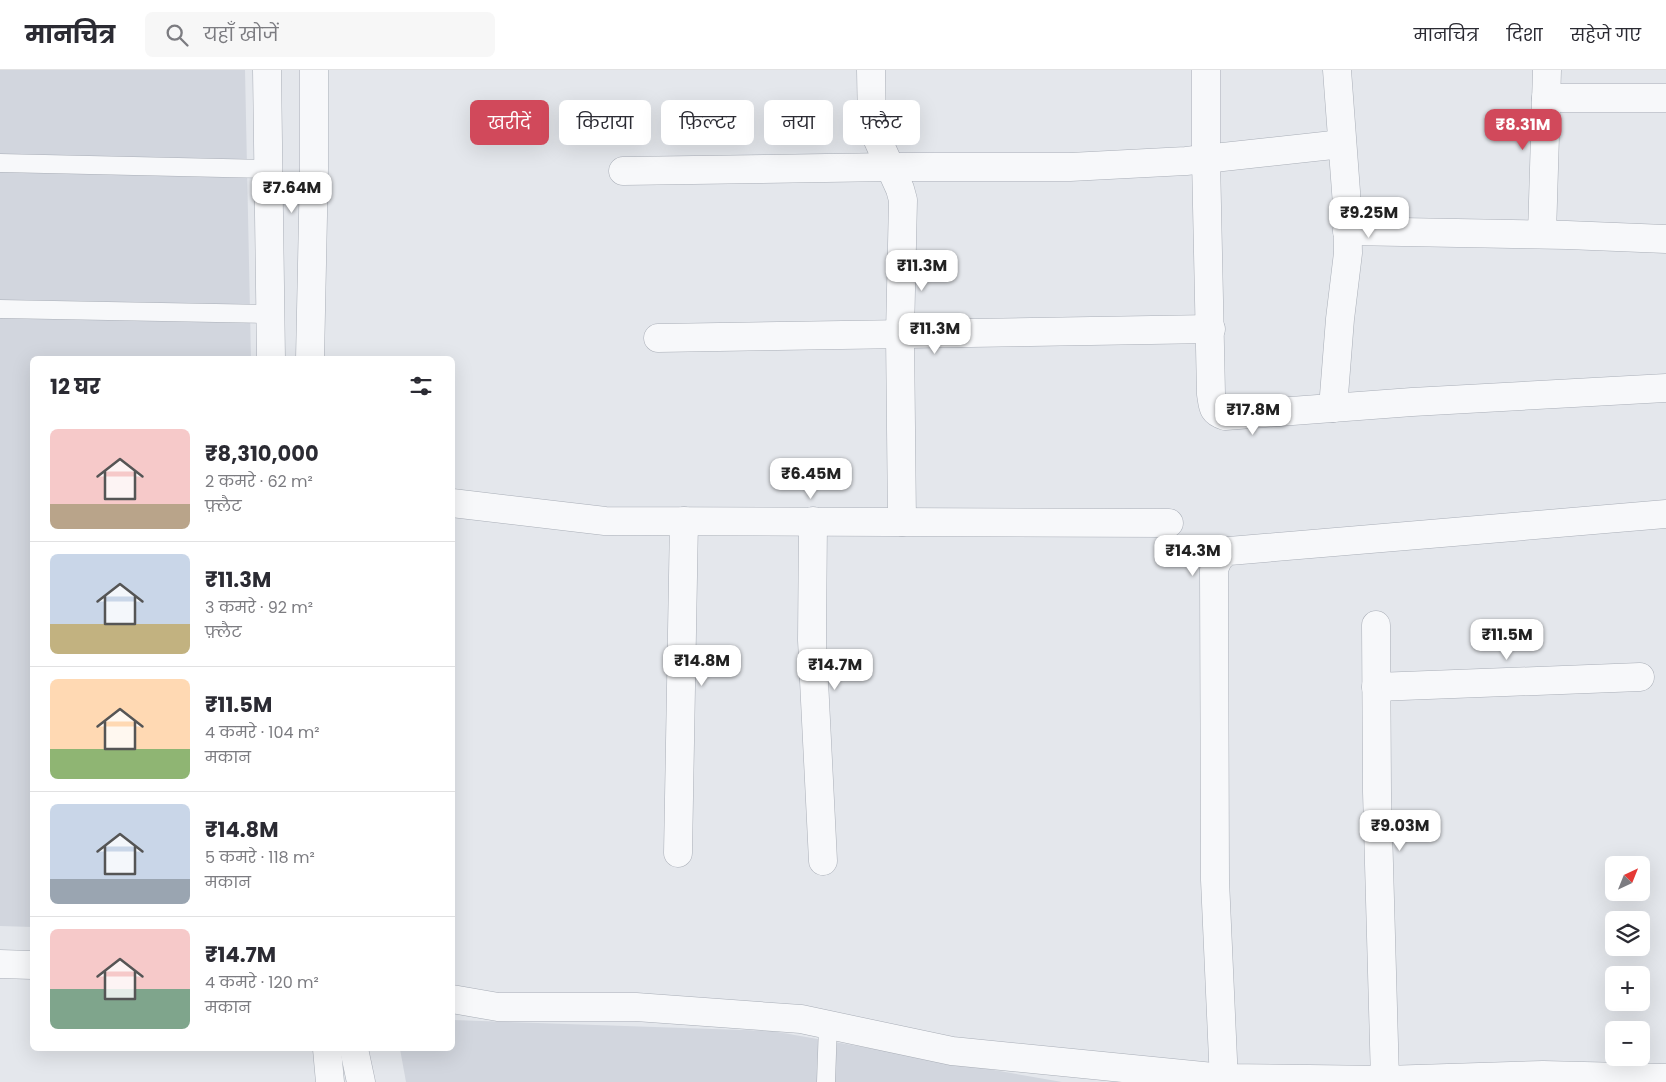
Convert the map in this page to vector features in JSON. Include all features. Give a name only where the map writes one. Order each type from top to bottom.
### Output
[{"type":"street","points":[[267,70],[271,356]]},
{"type":"street","points":[[310,356],[314,70]]},
{"type":"street","points":[[871,70],[872,126],[903,200],[900,334],[902,522]]},
{"type":"street","points":[[1206,70],[1211,394],[1217,414],[1226,416],[1412,402],[1666,388]]},
{"type":"street","points":[[1333,408],[1340,319],[1348,253],[1337,70]]},
{"type":"street","points":[[1542,234],[1547,70]]},
{"type":"street","points":[[1546,98],[1666,98]]},
{"type":"street","points":[[623,171],[890,166],[1070,167],[1206,159],[1342,144]]},
{"type":"street","points":[[1347,231],[1542,234],[1666,239]]},
{"type":"street","points":[[658,338],[1211,329]]},
{"type":"street","points":[[455,503],[605,521],[1169,523]]},
{"type":"street","points":[[1224,1080],[1215,880],[1214,570],[1216,562],[1221,555],[1229,551],[1666,514]]},
{"type":"street","points":[[678,853],[684,521]]},
{"type":"street","points":[[813,521],[812,640],[823,861]]},
{"type":"street","points":[[1376,625],[1377,792],[1385,1080]]},
{"type":"street","points":[[1376,687],[1640,678]]},
{"type":"street","points":[[0,964],[30,965]]},
{"type":"street","points":[[455,1000],[498,1007],[636,1007],[801,1019],[952,1052],[1224,1080],[1385,1080],[1543,1075],[1666,1078]]},
{"type":"street","points":[[327,1051],[330,1082]]},
{"type":"street","points":[[354,1051],[361,1082]]},
{"type":"lane","points":[[0,162],[268,169]]},
{"type":"lane","points":[[0,309],[271,314]]},
{"type":"lane","points":[[826,1082],[828,1025]]},
{"type":"shaded area","points":[[0,70],[245,70],[251,356],[30,356],[30,927],[0,926]]},
{"type":"shaded area","points":[[455,1020],[772,1031],[1062,1082],[406,1082],[400,1051],[455,1051]]}]
